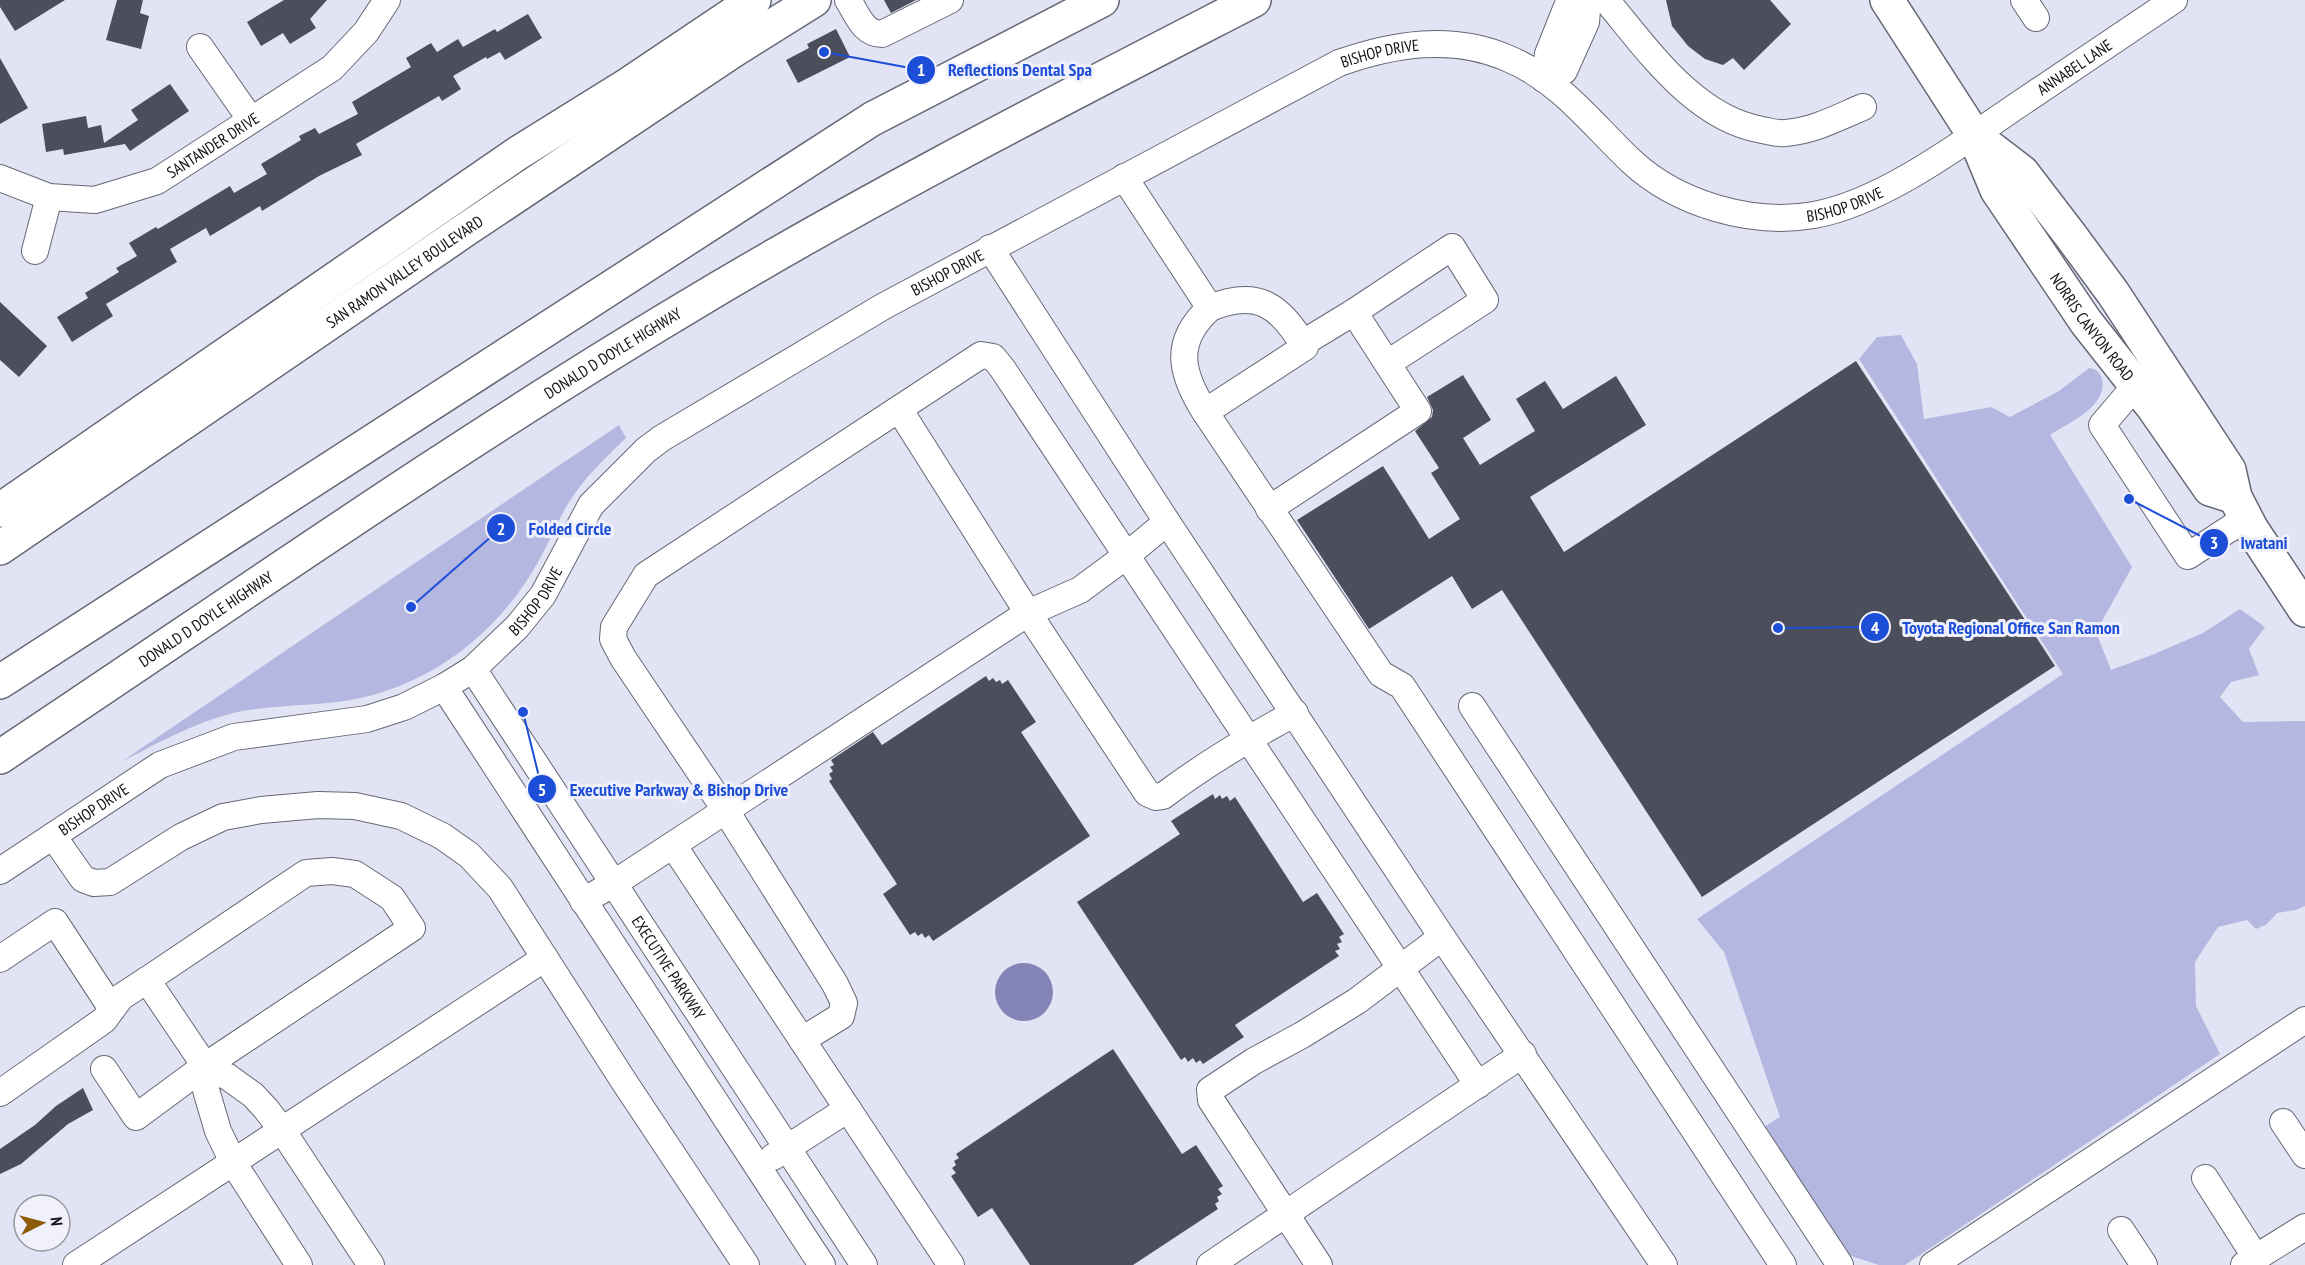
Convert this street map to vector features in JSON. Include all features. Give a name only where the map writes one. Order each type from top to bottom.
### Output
[{"type":"main road","name":"SAN RAMON VALLEY BOULEVARD","points":[[0,510],[518,153],[629,84],[754,0]]},
{"type":"main road","name":"SAN RAMON VALLEY BOULEVARD","points":[[0,548],[465,230],[731,52],[814,0]]},
{"type":"main road","points":[[0,682],[872,119],[1102,0]]},
{"type":"main road","name":"DONALD D DOYLE HIGHWAY","points":[[0,757],[537,399],[687,307],[861,207],[1021,120],[1254,0]]},
{"type":"main road","name":"NORRIS CANYON ROAD","points":[[1887,0],[1974,135],[1997,190],[2086,322],[2136,385],[2210,489],[2240,507]]},
{"type":"main road","name":"NORRIS CANYON ROAD","points":[[1974,135],[2022,172],[2113,293],[2229,470],[2240,507],[2305,610]]},
{"type":"street","name":"SANTANDER DRIVE","points":[[0,177],[49,197],[95,200],[157,181],[332,68],[366,32],[387,0]]},
{"type":"street","points":[[848,0],[867,30],[873,34],[882,34],[950,0]]},
{"type":"street","points":[[1544,79],[1548,54],[1571,0]]},
{"type":"street","points":[[1544,79],[1564,71],[1586,22],[1588,0]]},
{"type":"street","points":[[1606,0],[1653,56],[1693,96],[1721,115],[1742,124],[1782,134],[1810,130],[1863,107]]},
{"type":"street","name":"ANNABEL LANE","points":[[1974,135],[2174,0]]},
{"type":"street","name":"BISHOP DRIVE","points":[[0,871],[160,765],[198,749],[234,736],[367,719],[404,707],[444,687],[473,669],[517,627],[543,595],[591,505],[646,450],[742,389],[884,306],[1339,63],[1395,46],[1425,43],[1482,50],[1508,58],[1544,79],[1576,104],[1632,162],[1667,189],[1731,211],[1759,216],[1814,215],[1858,203],[1974,135]]},
{"type":"street","points":[[200,47],[251,120]]},
{"type":"street","points":[[1124,177],[1210,308]]},
{"type":"street","points":[[36,251],[49,197]]},
{"type":"street","points":[[1303,343],[1452,247],[1485,300],[1388,363]]},
{"type":"street","points":[[990,248],[1167,522],[1442,937],[1664,1265]]},
{"type":"street","points":[[1205,412],[1305,347],[1284,315],[1269,305],[1253,300],[1237,300],[1210,308],[1198,319],[1191,330],[1184,358],[1185,373],[1190,388],[1205,412],[1269,509],[1381,674],[1401,686],[1783,1265]]},
{"type":"street","points":[[1269,509],[1418,411],[1354,312]]},
{"type":"street","points":[[802,1040],[841,1016],[844,1002],[835,984],[726,811],[623,658],[613,639],[614,627],[646,575],[981,355],[993,357],[1002,368],[1478,1085]]},
{"type":"street","points":[[2136,385],[2102,425],[2188,556],[2240,507]]},
{"type":"street","points":[[899,409],[1028,614],[1147,793],[1156,797],[1163,796],[1199,769],[1248,738],[1295,713]]},
{"type":"street","points":[[583,901],[674,845],[1028,614],[1080,590],[1167,522]]},
{"type":"street","name":"EXECUTIVE PARKWAY","points":[[473,669],[864,1265]]},
{"type":"street","name":"EXECUTIVE PARKWAY","points":[[444,687],[822,1265]]},
{"type":"street","points":[[1472,706],[1840,1265]]},
{"type":"street","points":[[53,836],[82,879],[94,883],[110,882],[181,837],[222,817],[261,810],[318,805],[355,806],[401,816],[442,836],[469,855],[500,888],[746,1265]]},
{"type":"street","points":[[674,845],[951,1265]]},
{"type":"street","points":[[0,1093],[104,1020],[121,997],[306,873],[332,871],[355,874],[392,898],[412,928],[205,1066],[136,1118],[104,1069]]},
{"type":"street","points":[[0,959],[55,922],[112,1010]]},
{"type":"street","points":[[1319,1265],[1211,1100],[1210,1090],[1254,1061],[1312,1030],[1400,970],[1442,937]]},
{"type":"street","points":[[76,1265],[234,1164],[282,1130],[545,958]]},
{"type":"street","points":[[147,980],[205,1066],[228,1077],[253,1095],[282,1130],[371,1265]]},
{"type":"street","points":[[1933,1265],[2305,1020]]},
{"type":"street","points":[[1210,1265],[1523,1054]]},
{"type":"street","points":[[205,1066],[206,1090],[212,1116],[234,1164],[298,1265]]},
{"type":"street","points":[[758,1166],[848,1109]]},
{"type":"street","points":[[2283,1122],[2305,1155]]},
{"type":"street","points":[[2205,1178],[2259,1260],[2305,1227]]},
{"type":"street","points":[[2121,1230],[2145,1265]]},
{"type":"shaded area","points":[[1901,335],[1917,364],[1924,419],[1991,407],[2010,417],[2059,391],[2089,368],[2100,374],[2102,389],[2093,406],[2050,435],[2132,567],[2096,632],[2111,670],[2203,633],[2240,609],[2265,627],[2249,649],[2259,675],[2231,682],[2220,697],[2243,722],[2305,721],[2305,906],[2277,913],[2267,924],[2256,929],[2247,920],[2218,927],[2195,962],[2196,1006],[2220,1054],[1905,1265],[1879,1265],[1848,1255],[1764,1127],[1780,1117],[1724,952],[1697,919],[2063,674],[1859,359],[1877,337]]},
{"type":"shaded area","points":[[619,425],[626,438],[575,493],[523,586],[486,630],[450,659],[400,686],[365,697],[328,703],[253,709],[210,720],[180,732],[121,762]]},
{"type":"shaded area","points":[[1018,963],[1030,963],[1045,971],[1053,986],[1053,998],[1045,1013],[1030,1021],[1018,1021],[1003,1013],[995,998],[995,986],[1003,971]]},
{"type":"building","points":[[0,0],[65,0],[15,31],[0,7]]},
{"type":"building","points":[[117,0],[143,0],[140,13],[149,16],[141,49],[106,40]]},
{"type":"building","points":[[284,0],[327,0],[310,19],[316,28],[290,44],[283,33],[261,46],[247,22]]},
{"type":"building","points":[[884,0],[916,0],[891,13]]},
{"type":"building","points":[[1666,0],[1770,0],[1791,24],[1744,70],[1733,58],[1723,65],[1705,59],[1688,46],[1672,26]]},
{"type":"building","points":[[528,14],[542,38],[505,60],[500,52],[487,59],[486,57],[453,76],[461,89],[442,101],[439,96],[356,144],[362,155],[319,176],[262,211],[260,206],[210,236],[206,228],[170,249],[177,262],[106,304],[113,316],[72,342],[57,317],[88,298],[85,293],[119,272],[116,268],[137,256],[129,243],[156,227],[158,229],[230,186],[234,193],[267,174],[261,164],[301,140],[299,136],[315,128],[319,134],[358,114],[352,102],[411,67],[406,58],[431,43],[437,52],[458,39],[463,47],[495,29],[497,32]]},
{"type":"building","points":[[836,29],[850,57],[798,83],[786,60],[809,48],[807,44]]},
{"type":"building","points":[[0,58],[28,108],[0,124]]},
{"type":"building","points":[[170,84],[189,111],[130,151],[125,144],[64,155],[63,149],[46,152],[42,124],[86,116],[88,128],[101,125],[104,143],[138,120],[131,110]]},
{"type":"building","points":[[0,302],[47,346],[19,377],[0,360]]},
{"type":"building","points":[[1856,361],[2055,666],[1702,897],[1502,590],[1472,609],[1452,576],[1369,629],[1297,520],[1383,466],[1429,539],[1460,519],[1431,473],[1439,468],[1415,431],[1432,417],[1433,410],[1427,397],[1463,375],[1491,420],[1463,438],[1480,465],[1535,431],[1516,399],[1545,381],[1563,409],[1616,376],[1646,425],[1530,497],[1564,552]]},
{"type":"building","points":[[986,676],[989,681],[993,678],[996,682],[1000,680],[1002,684],[1008,680],[1036,722],[1021,732],[1090,836],[933,941],[929,935],[925,938],[922,933],[918,936],[915,932],[910,935],[883,894],[897,884],[829,781],[832,779],[829,774],[833,771],[830,767],[834,765],[831,760],[873,732],[882,745]]},
{"type":"building","points":[[1213,794],[1215,799],[1220,795],[1222,799],[1227,796],[1230,801],[1235,797],[1303,902],[1317,893],[1344,934],[1339,937],[1342,942],[1337,944],[1340,949],[1335,951],[1339,956],[1235,1025],[1244,1037],[1203,1064],[1200,1060],[1196,1063],[1193,1058],[1188,1062],[1185,1057],[1181,1060],[1077,902],[1180,834],[1171,821]]},
{"type":"building","points":[[1113,1049],[1182,1154],[1196,1145],[1223,1186],[1218,1189],[1222,1194],[1217,1197],[1219,1201],[1215,1204],[1218,1209],[1133,1265],[1030,1265],[992,1208],[978,1217],[951,1176],[956,1173],[952,1168],[956,1165],[954,1161],[959,1158],[956,1154]]},
{"type":"building","points":[[83,1088],[93,1110],[68,1124],[21,1164],[0,1174],[0,1149]]},
{"type":"place","name":"Reflections Dental Spa","points":[[824,52]]},
{"type":"place","name":"Iwatani","points":[[2129,499]]},
{"type":"place","name":"Folded Circle","points":[[411,607]]},
{"type":"place","name":"Toyota Regional Office San Ramon","points":[[1778,628]]},
{"type":"place","name":"Executive Parkway & Bishop Drive","points":[[523,712]]}]
